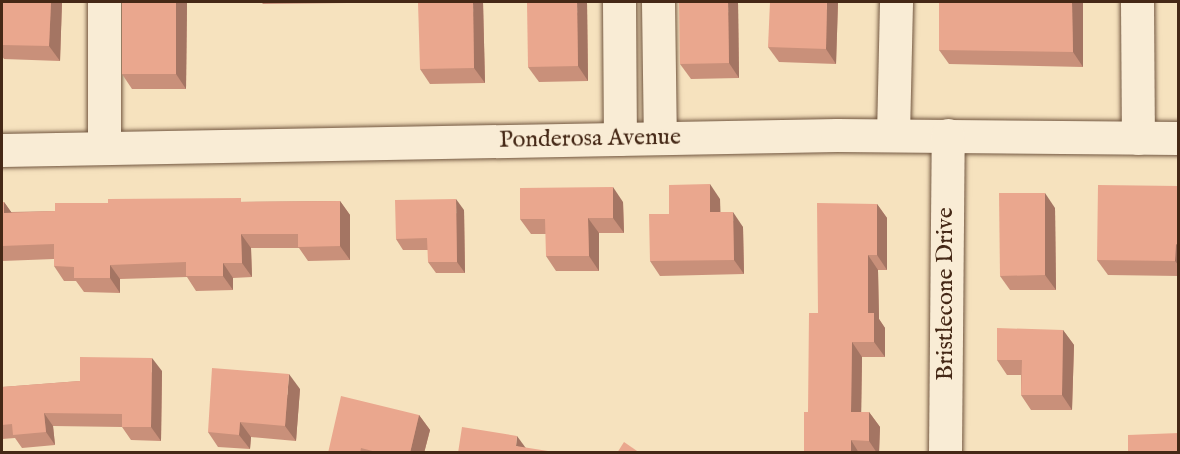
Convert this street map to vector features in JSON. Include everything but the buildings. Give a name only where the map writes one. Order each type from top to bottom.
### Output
[{"type":"street","points":[[104,2],[104,148]]},
{"type":"street","points":[[618,2],[620,139]]},
{"type":"street","points":[[658,2],[660,138]]},
{"type":"street","points":[[893,135],[896,2]]},
{"type":"street","points":[[1137,2],[1138,138]]},
{"type":"street","name":"Ponderosa Avenue","points":[[2,150],[893,135],[1179,138]]},
{"type":"street","name":"Bristlecone Drive","points":[[945,453],[948,135]]}]
